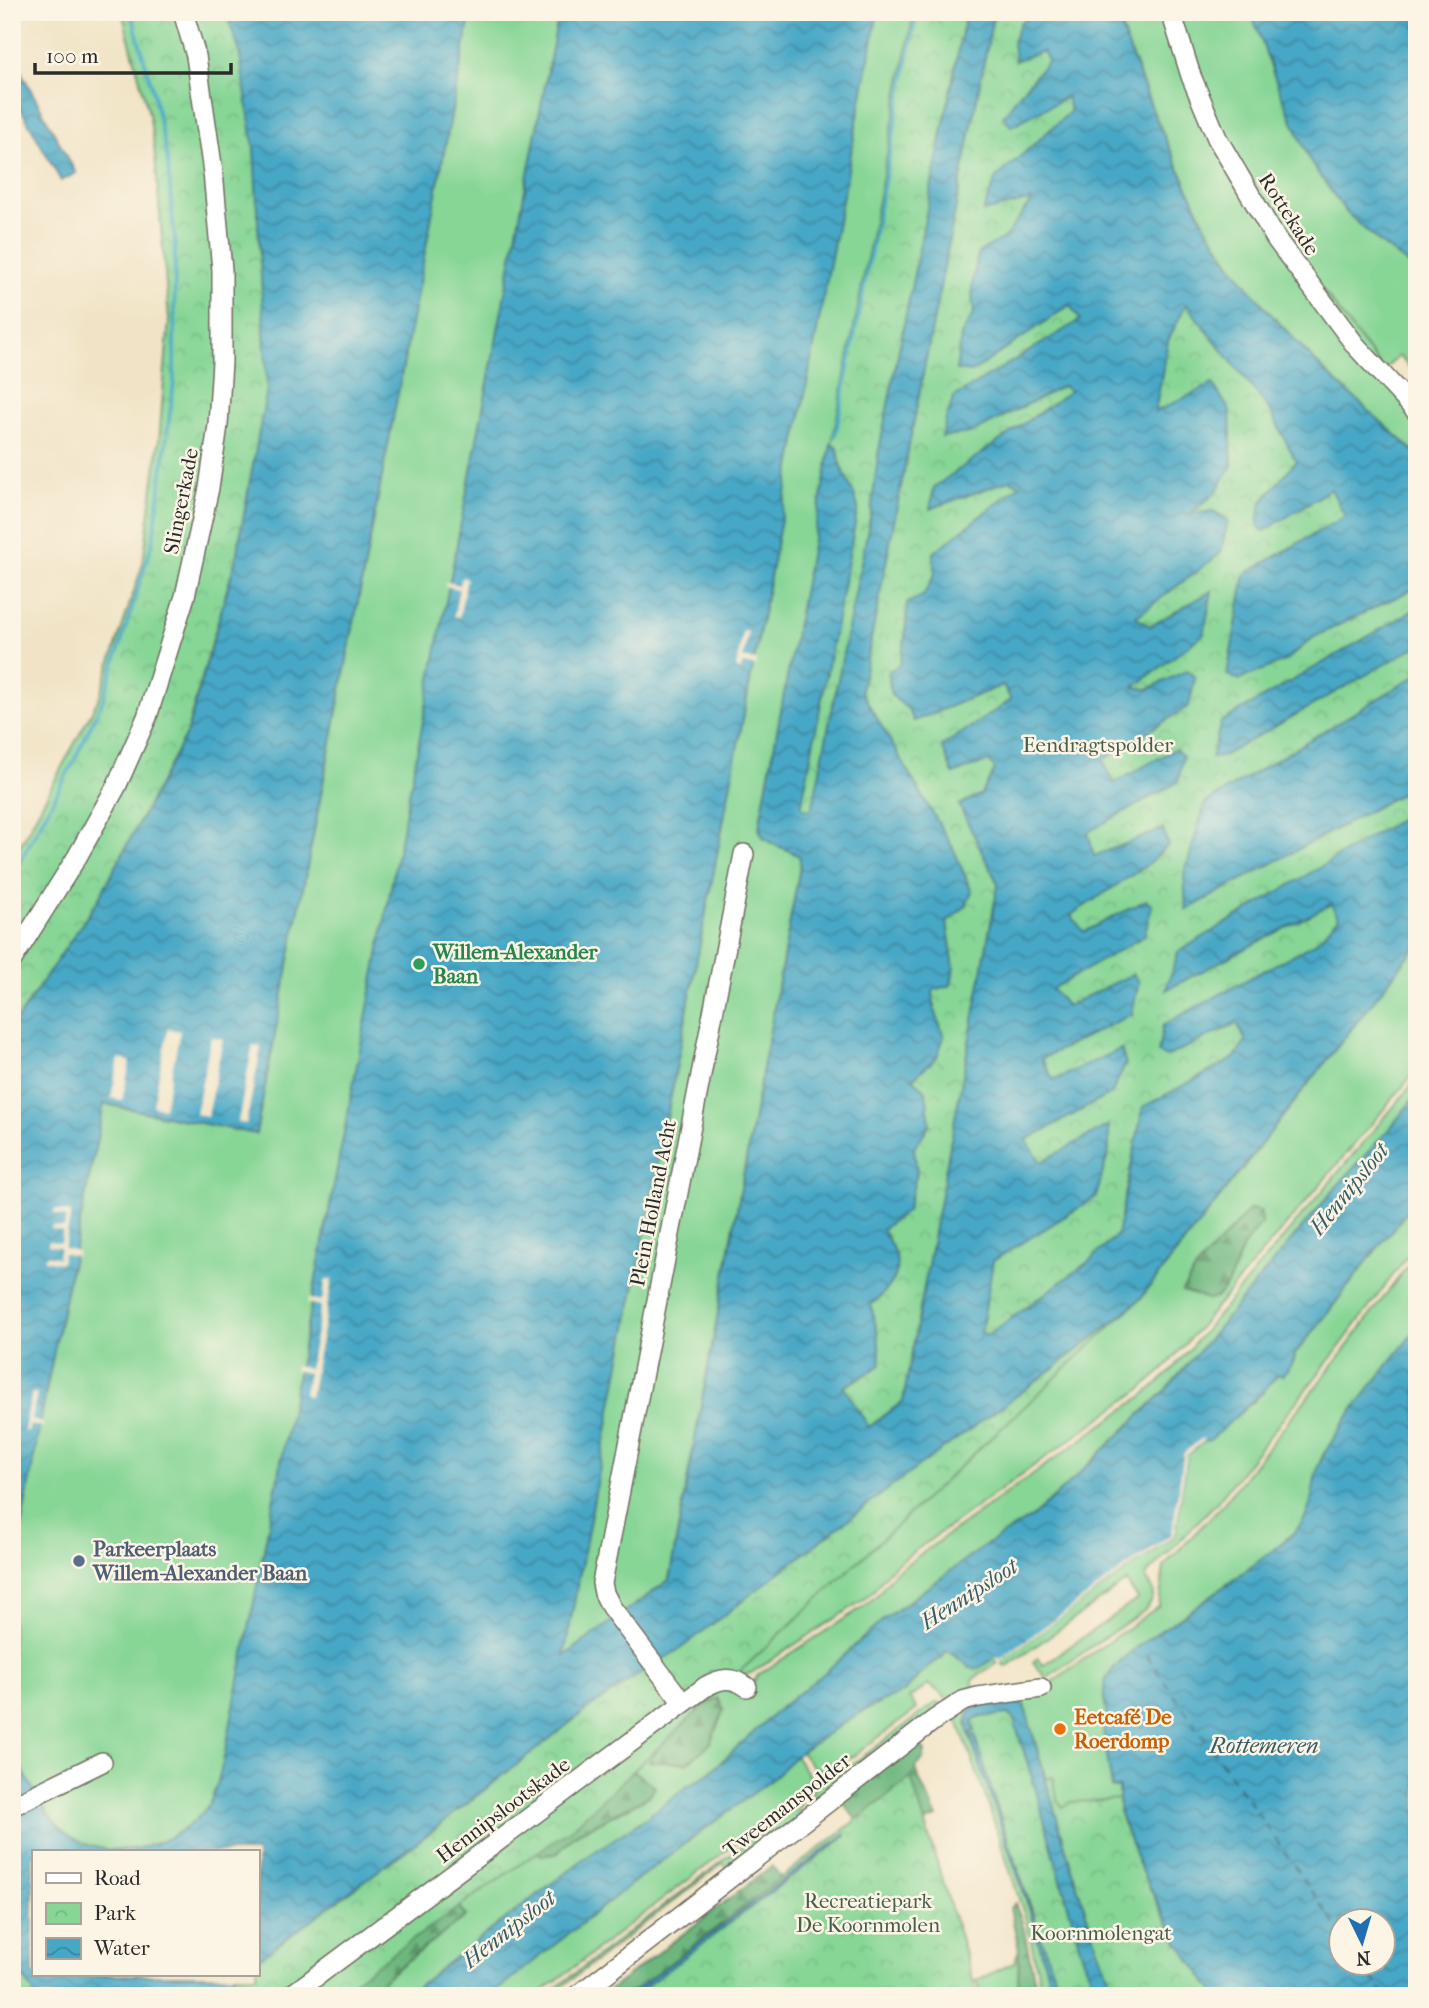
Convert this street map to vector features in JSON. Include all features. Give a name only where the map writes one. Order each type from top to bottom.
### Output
[{"type":"street","name":"Slingerkade","points":[[12,960],[77,857],[116,787],[147,717],[185,596],[209,488],[218,425],[221,375],[222,270],[213,172],[196,56],[183,12]]},
{"type":"street","name":"Rottekade","points":[[1171,12],[1191,76],[1217,138],[1276,239],[1356,346],[1417,412]]},
{"type":"street","name":"Plein Holland Acht","points":[[683,1703],[611,1607],[602,1583],[744,854]]},
{"type":"street","name":"Hennipslootskade","points":[[290,1996],[715,1681],[727,1678],[747,1686]]},
{"type":"street","name":"Tweemanspolder","points":[[578,1996],[923,1728],[963,1701],[1041,1688]]},
{"type":"street","points":[[12,1806],[102,1762]]},
{"type":"green space","points":[[122,12],[351,12],[236,558],[186,734],[98,900],[12,1027],[12,860],[99,698],[143,563],[159,441],[169,320],[154,144],[149,114]]},
{"type":"green space","name":"Willem-Alexander Baan","points":[[351,12],[914,12],[760,822],[759,830],[764,836],[800,857],[800,867],[669,1580],[564,1657],[1114,1322],[1140,1299],[1417,945],[1417,1070],[1164,1369],[1141,1389],[891,1568],[863,1600],[751,1673],[742,1675],[754,1682],[758,1675],[866,1605],[894,1573],[1144,1395],[1169,1373],[1417,1079],[1417,1094],[1167,1389],[1032,1517],[986,1545],[883,1620],[709,1773],[585,1858],[405,1996],[368,1996],[387,1976],[466,1916],[451,1897],[330,1996],[12,1996],[12,887],[106,720]],"holes":[[[655,1787],[630,1807],[574,1835]]]},
{"type":"green space","name":"Eendragtspolder","points":[[914,12],[1115,12],[1154,114],[1205,225],[1235,270],[1267,310],[1322,369],[1417,454],[1417,945],[1140,1299],[572,1828],[332,1996],[208,1996],[236,1976],[259,1976],[259,1959],[428,1834],[581,1714],[564,1657],[669,1580],[800,867],[800,857],[763,836],[760,822]]},
{"type":"green space","points":[[1115,12],[1166,12],[1212,140],[1417,417],[1417,454],[1322,369],[1267,310],[1235,270],[1205,225],[1154,114]]},
{"type":"green space","points":[[1176,12],[1251,12],[1279,89],[1311,163],[1346,212],[1417,271],[1417,375],[1399,356],[1384,370],[1313,280],[1222,135]]},
{"type":"green space","points":[[1417,1201],[1417,1243],[1338,1349],[1217,1502],[1147,1574],[1146,1579],[1153,1594],[1145,1610],[1046,1678],[1033,1662],[1038,1658],[1043,1665],[1138,1599],[1126,1582],[1006,1667],[1000,1661],[1175,1535],[1187,1455],[1253,1402],[1277,1375],[1283,1375],[1294,1361],[1295,1354]]},
{"type":"green space","points":[[1250,1209],[1261,1211],[1261,1224],[1243,1247],[1228,1284],[1216,1298],[1207,1299],[1182,1291],[1197,1267]]},
{"type":"green space","points":[[1417,1253],[1417,1328],[1321,1459],[1311,1507],[1299,1528],[1261,1560],[1135,1649],[1115,1667],[1108,1723],[1103,1724],[1112,1788],[1119,1788],[1120,1799],[1179,1944],[1217,1996],[1135,1996],[1057,1799],[1053,1777],[1046,1779],[1026,1711],[967,1724],[1029,1908],[1054,1996],[1043,1996],[1027,1923],[955,1713],[973,1704],[1054,1690],[1053,1681],[1159,1606],[1164,1567],[1223,1504]]},
{"type":"green space","points":[[946,1651],[963,1660],[969,1668],[995,1657],[998,1662],[972,1680],[974,1688],[951,1706],[943,1695],[929,1685],[909,1698],[917,1709],[853,1756],[822,1770],[814,1769],[801,1752],[857,1714],[905,1691],[928,1666],[942,1658]]},
{"type":"green space","points":[[718,1698],[724,1709],[710,1744],[687,1763],[649,1762],[658,1748],[693,1712]]},
{"type":"green space","points":[[935,1703],[940,1703],[944,1710],[806,1814],[812,1792],[819,1781],[854,1763]]},
{"type":"green space","name":"Koornmolengat","points":[[992,1714],[1008,1714],[1014,1720],[1034,1783],[1053,1777],[1057,1799],[1063,1807],[1072,1802],[1120,1799],[1123,1823],[1158,1905],[1191,1961],[1217,1996],[1054,1996],[1029,1908],[969,1734],[974,1731],[972,1721]]},
{"type":"green space","points":[[918,1738],[925,1752],[923,1760],[916,1767],[937,1818],[920,1824],[863,1829],[842,1801]]},
{"type":"green space","points":[[795,1756],[809,1776],[805,1786],[785,1806],[536,1996],[490,1996],[640,1877],[767,1783]]},
{"type":"green space","points":[[629,1767],[655,1787],[649,1796],[574,1835],[556,1854],[541,1855],[525,1844]]},
{"type":"green space","name":"Recreatiepark De Koornmolen","points":[[911,1778],[978,1996],[627,1996]]},
{"type":"green space","points":[[802,1799],[796,1822],[731,1872],[723,1863],[550,1996],[545,1996],[787,1812]]},
{"type":"green space","points":[[772,1866],[783,1881],[627,1996],[602,1996]]},
{"type":"green space","points":[[451,1897],[466,1916],[387,1976],[368,1996],[330,1996]]},
{"type":"green space","points":[[1015,1903],[1022,1922],[1038,1996],[1018,1996],[1019,1949],[1010,1908]]},
{"type":"green space","points":[[1019,1949],[1018,1996],[982,1996],[977,1980],[1014,1963]]},
{"type":"green space","points":[[12,1960],[36,1996],[12,1996]]},
{"type":"water","points":[[226,12],[471,12],[256,1134],[104,1104],[47,1386],[12,1578],[12,1027],[98,900],[187,732],[236,558],[267,388],[254,149],[239,50]]},
{"type":"water","points":[[559,12],[878,12],[564,1656],[669,1580],[800,867],[800,857],[767,841],[760,830],[760,822],[831,444],[838,448],[841,467],[858,508],[802,803],[802,808],[809,810],[813,805],[871,513],[878,455],[966,12],[994,12],[861,691],[953,848],[972,892],[966,906],[947,922],[954,967],[951,985],[933,990],[934,1007],[944,1037],[937,1057],[913,1078],[926,1091],[930,1124],[914,1148],[917,1173],[907,1211],[882,1229],[894,1252],[897,1270],[889,1286],[871,1305],[881,1365],[844,1387],[869,1427],[903,1401],[998,884],[959,805],[981,794],[995,770],[989,761],[953,774],[942,746],[1011,700],[1003,685],[914,721],[908,709],[891,695],[888,672],[900,664],[905,639],[907,603],[923,596],[935,574],[933,553],[1020,485],[1010,480],[930,509],[934,487],[1070,391],[1063,386],[974,432],[942,437],[954,397],[1080,320],[1070,305],[972,372],[956,370],[961,335],[974,313],[973,282],[979,252],[1005,237],[1032,200],[983,212],[996,178],[1070,112],[1067,97],[1011,126],[1003,116],[1048,61],[1043,51],[1015,61],[1013,42],[1020,23],[1035,12],[1115,12],[1154,114],[1205,225],[1235,270],[1267,310],[1322,369],[1417,454],[1417,587],[1314,637],[1287,660],[1239,680],[1227,675],[1245,574],[1345,516],[1331,489],[1263,532],[1258,525],[1261,503],[1296,461],[1271,412],[1186,304],[1168,341],[1155,412],[1213,384],[1230,411],[1232,466],[1215,493],[1190,514],[1213,511],[1228,519],[1221,553],[1136,617],[1150,626],[1212,591],[1204,634],[1134,687],[1148,689],[1188,670],[1195,678],[1189,706],[1103,760],[1114,783],[1175,749],[1183,756],[1178,782],[1088,832],[1094,856],[1163,829],[1168,845],[1149,864],[1071,915],[1084,932],[1146,900],[1152,906],[1144,936],[1052,989],[1067,1006],[1133,974],[1139,982],[1132,1014],[1041,1059],[1054,1080],[1121,1049],[1126,1064],[1111,1094],[1026,1140],[1041,1162],[1109,1125],[1109,1150],[1096,1197],[993,1261],[981,1333],[988,1335],[1088,1262],[1117,1235],[1143,1107],[1233,1059],[1246,1041],[1237,1023],[1166,1057],[1158,1053],[1163,1025],[1315,943],[1339,918],[1331,904],[1166,990],[1178,952],[1417,809],[1417,945],[1140,1299],[1052,1370],[899,1481],[680,1649],[581,1714],[428,1834],[259,1959],[259,1850],[122,1850],[162,1841],[196,1819],[209,1804],[223,1763]]},
{"type":"water","points":[[1251,12],[1417,12],[1417,271],[1346,212],[1311,163],[1279,89]]},
{"type":"water","points":[[12,55],[76,173],[61,181],[12,93]]},
{"type":"water","points":[[1417,608],[1417,646],[1221,757],[1211,758],[1221,722]]},
{"type":"water","points":[[1417,675],[1417,785],[1186,910],[1184,875],[1205,803]]},
{"type":"water","name":"Hennipsloot","points":[[1417,1094],[1417,1201],[1295,1353],[1294,1361],[1283,1375],[1277,1375],[1263,1392],[1210,1440],[1204,1441],[1187,1455],[1175,1535],[998,1662],[995,1658],[976,1670],[946,1651],[942,1658],[928,1666],[905,1691],[857,1714],[798,1754],[767,1783],[640,1877],[490,1996],[405,1996],[585,1858],[709,1773],[883,1620],[986,1545],[1032,1517],[1167,1389]]},
{"type":"water","name":"Rottemeren","points":[[1417,1328],[1417,1996],[1217,1996],[1179,1944],[1142,1872],[1119,1811],[1119,1788],[1112,1788],[1102,1723],[1108,1722],[1104,1701],[1106,1680],[1128,1654],[1248,1569],[1299,1527],[1309,1507],[1323,1456],[1355,1407]]},
{"type":"water","points":[[1014,1701],[1024,1705],[1079,1890],[1116,1996],[1098,1996],[1082,1955],[1014,1720],[1008,1714],[981,1717],[972,1721],[975,1731],[969,1734],[969,1711],[975,1706]]},
{"type":"water","points":[[975,1735],[1061,1996],[1054,1996],[1029,1908],[970,1736]]},
{"type":"water","points":[[12,1746],[14,1755],[37,1796],[57,1824],[82,1843],[122,1850],[32,1850],[32,1976],[236,1976],[208,1996],[36,1996],[12,1960]]},
{"type":"water","points":[[845,1834],[846,1836],[633,1996],[627,1996]]},
{"type":"pier","points":[[462,577],[467,578],[459,617],[454,616],[459,589],[445,586],[446,582],[460,585]]},
{"type":"pier","points":[[743,631],[748,632],[743,658],[757,661],[756,666],[742,664],[741,670],[736,669]]},
{"type":"pier","points":[[168,1029],[180,1031],[164,1108],[153,1106]]},
{"type":"pier","points":[[211,1037],[223,1039],[207,1116],[196,1114]]},
{"type":"pier","points":[[253,1045],[261,1047],[246,1124],[238,1122]]},
{"type":"pier","points":[[119,1059],[130,1061],[122,1100],[111,1098]]},
{"type":"pier","points":[[55,1210],[71,1213],[64,1248],[77,1251],[76,1256],[63,1253],[61,1263],[45,1260],[46,1255],[58,1258],[60,1247],[48,1245],[49,1241],[61,1243],[63,1232],[51,1229],[52,1226],[64,1228],[66,1217],[54,1214]]},
{"type":"pier","points":[[326,1279],[332,1280],[310,1396],[304,1395],[308,1373],[294,1370],[295,1366],[309,1368],[321,1306],[307,1303],[308,1299],[322,1301]]},
{"type":"pier","points":[[32,1393],[37,1394],[31,1420],[43,1423],[43,1427],[30,1425],[28,1432],[24,1431]]},
{"type":"pier","points":[[1202,1438],[1204,1441],[1187,1455],[1175,1535],[1001,1661],[1000,1665],[995,1657],[1000,1659],[1172,1534],[1184,1453]]},
{"type":"waterway","points":[[12,876],[73,763],[103,700],[153,541],[174,383],[175,242],[167,157],[153,91],[131,12]]},
{"type":"waterway","points":[[835,436],[917,12]]},
{"type":"ferry route","points":[[1146,1655],[1328,1914]]},
{"type":"ferry route","points":[[1371,1976],[1385,1996]]},
{"type":"place","name":"Willem-Alexander Baan","points":[[419,964]]},
{"type":"place","name":"Parkeerplaats Willem-Alexander Baan","points":[[79,1561]]},
{"type":"place","name":"Eetcafé De Roerdomp","points":[[1060,1729]]}]
